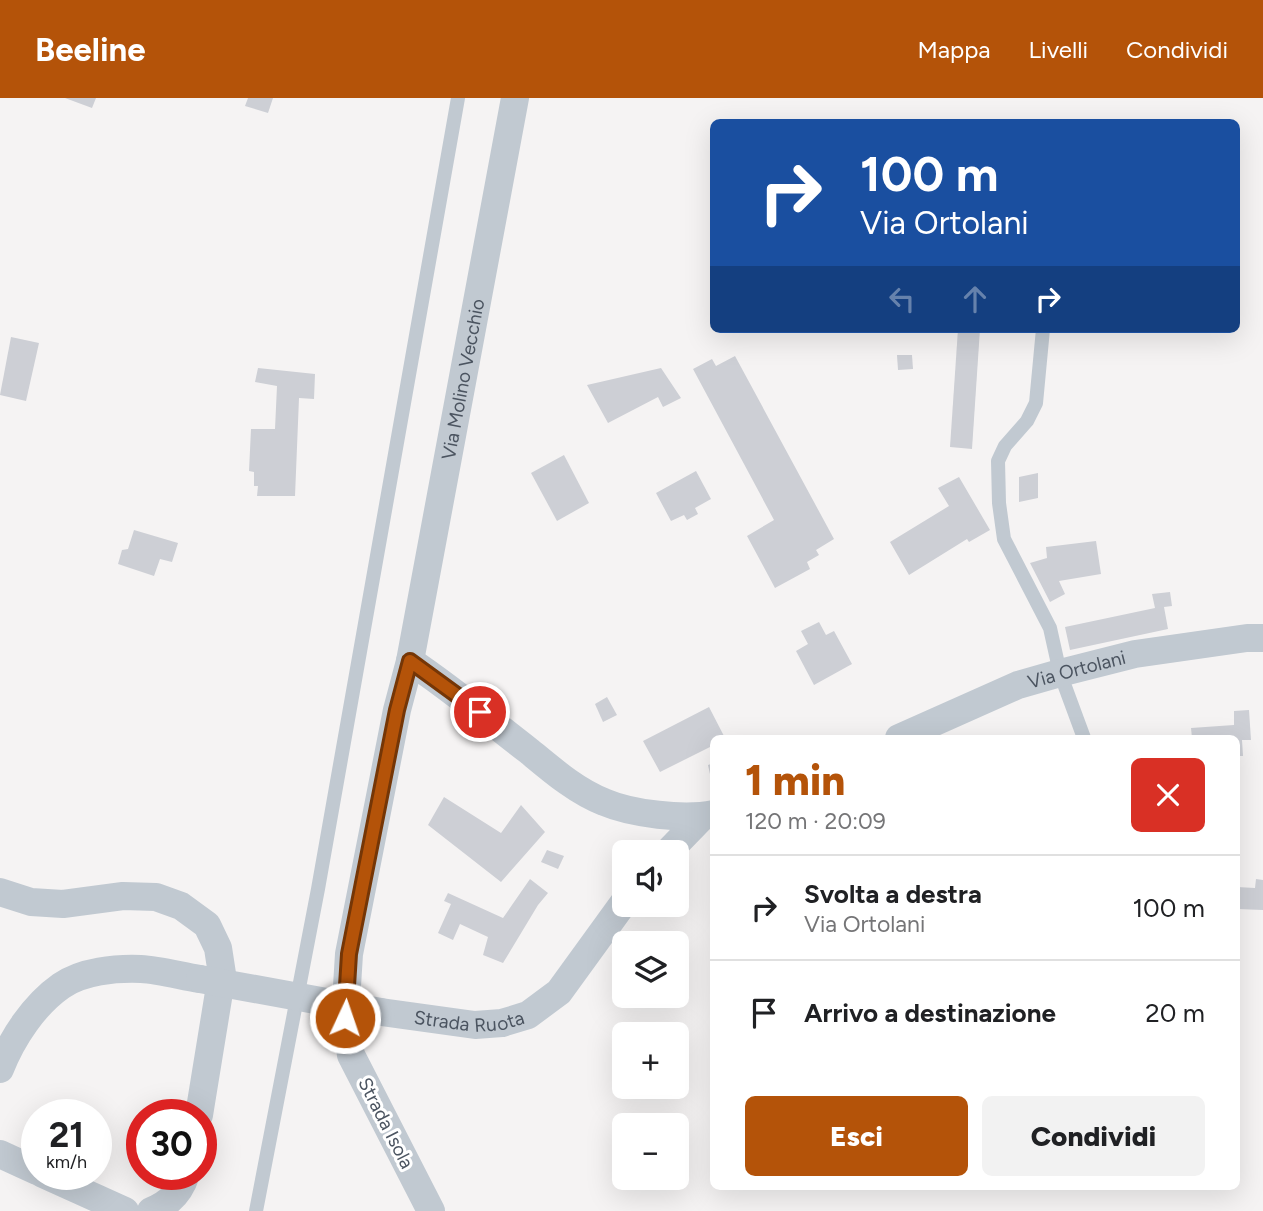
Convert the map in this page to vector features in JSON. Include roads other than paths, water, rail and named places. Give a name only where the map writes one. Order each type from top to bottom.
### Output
[{"type":"street","name":"Via Molino Vecchio","points":[[410,661],[515,98]]},
{"type":"street","name":"Via Ortolani","points":[[906,735],[1018,685],[1060,673],[1135,654],[1263,638]]},
{"type":"street","points":[[410,661],[436,678],[567,781],[604,802],[641,812],[708,815]]},
{"type":"street","name":"Strada Isola","points":[[410,661],[397,710],[349,954],[345,1018],[351,1055],[431,1211]]},
{"type":"street","points":[[681,840],[708,815]]},
{"type":"street","points":[[0,892],[31,902],[62,904],[123,896],[156,897],[181,906],[207,925],[218,948],[222,974],[202,1099]]},
{"type":"street","name":"Strada Ruota","points":[[0,1069],[4,1057],[30,1017],[62,985],[89,974],[140,969],[381,1012],[475,1025],[502,1023],[528,1015],[559,992],[613,917]]},
{"type":"street","points":[[0,1154],[21,1164]]},
{"type":"street","points":[[78,1190],[125,1211]]},
{"type":"street","points":[[151,1211],[163,1206],[179,1190]]},
{"type":"lane","points":[[256,1211],[318,888],[458,98]]},
{"type":"lane","points":[[1043,333],[1036,402],[1027,421],[1005,446],[998,461],[999,503],[1004,539],[1050,628],[1060,673],[1083,735]]}]
